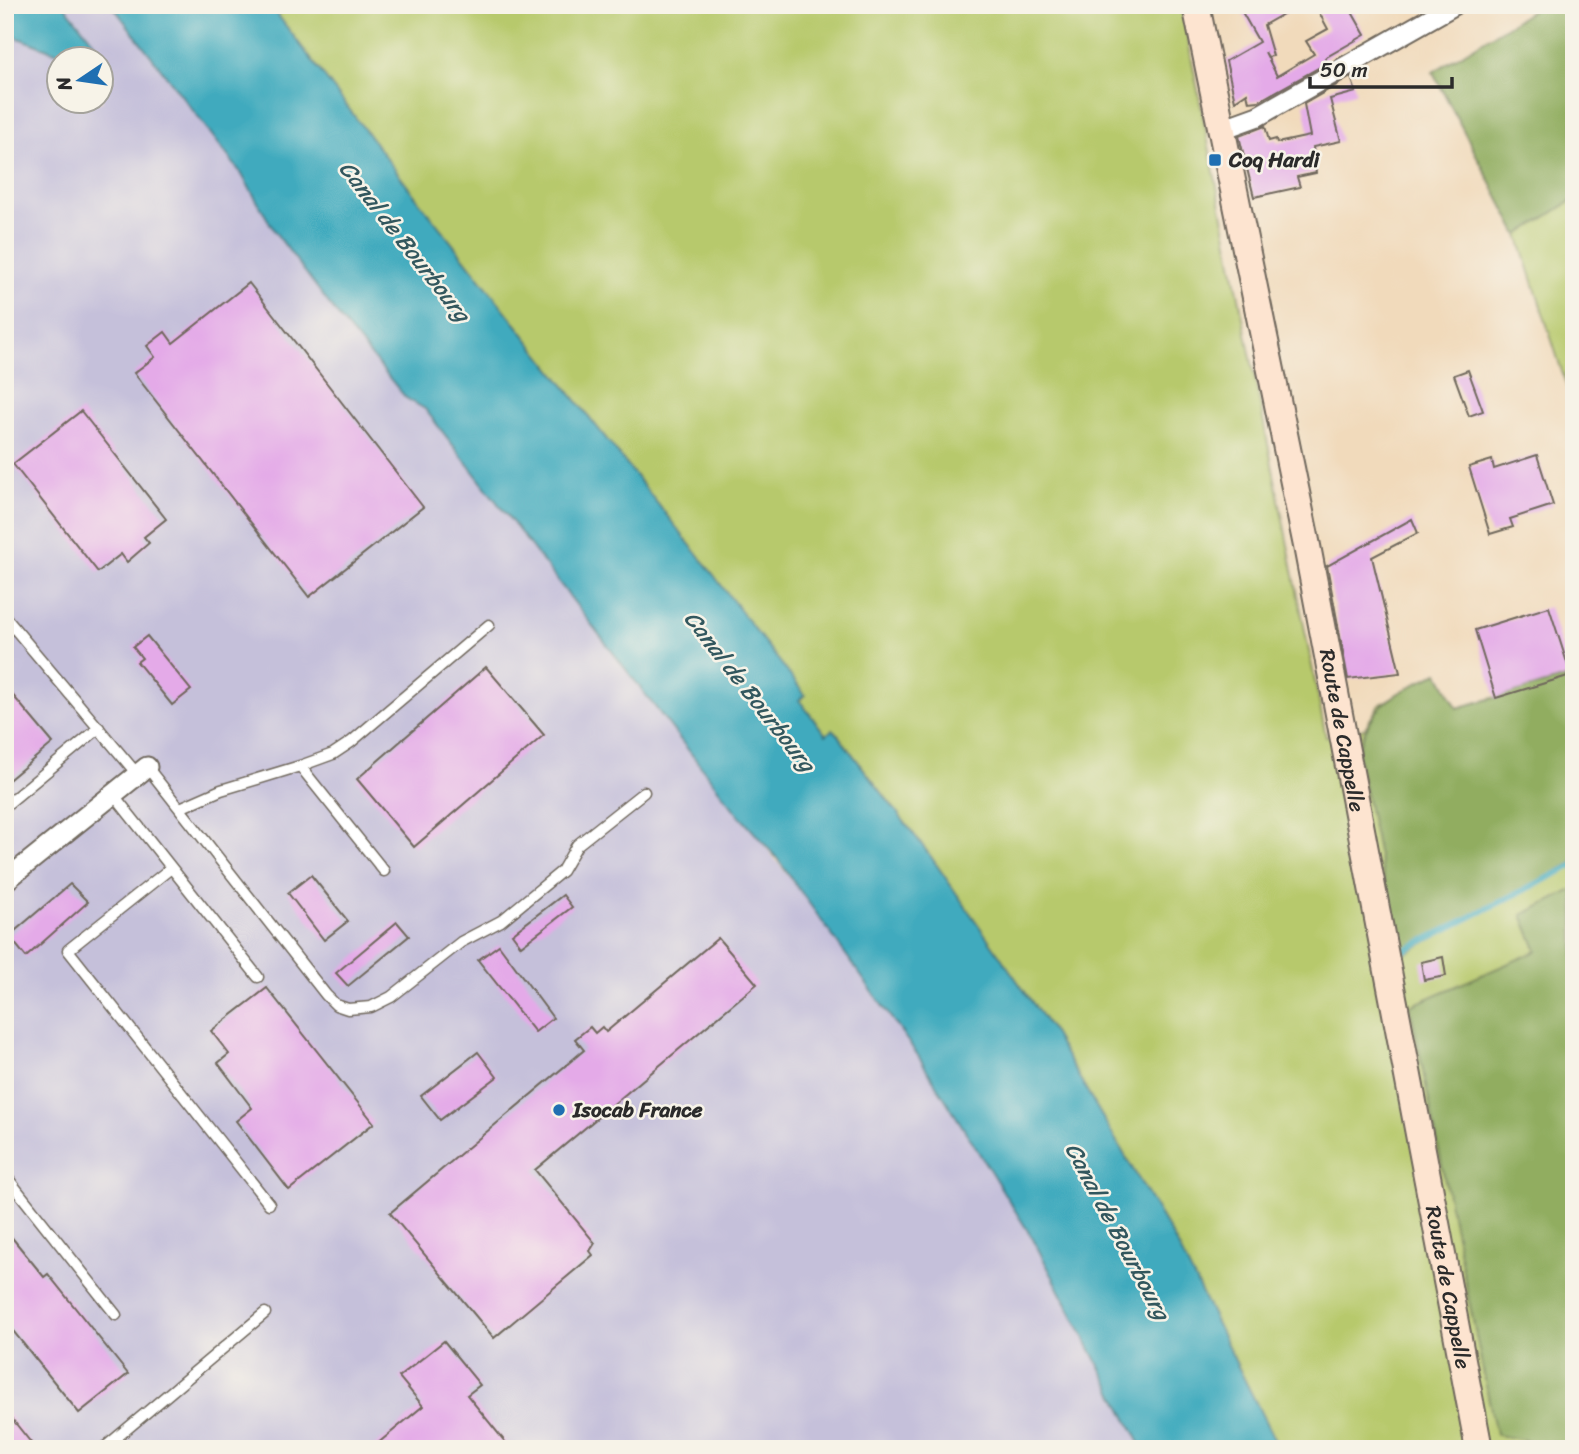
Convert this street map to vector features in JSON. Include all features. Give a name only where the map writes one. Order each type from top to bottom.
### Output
[{"type":"main road","name":"Route de Cappelle","points":[[1197,9],[1307,546],[1479,1449]]},
{"type":"street","points":[[1222,129],[1258,116],[1454,5]]},
{"type":"street","points":[[5,881],[142,770]]},
{"type":"lane","points":[[5,617],[99,729],[180,808],[336,1005],[355,1009],[371,1007],[391,998],[461,943],[500,921],[562,871],[578,845],[644,792]]},
{"type":"lane","points":[[180,808],[221,790],[333,754],[351,743],[489,625]]},
{"type":"lane","points":[[5,806],[99,729]]},
{"type":"lane","points":[[300,766],[384,872]]},
{"type":"lane","points":[[113,793],[258,977]]},
{"type":"lane","points":[[171,868],[68,950],[269,1204]]},
{"type":"lane","points":[[5,1175],[116,1315]]},
{"type":"lane","points":[[103,1449],[265,1313]]},
{"type":"shaded area","points":[[5,5],[112,5],[241,173],[275,232],[342,321],[406,398],[425,409],[809,903],[917,1054],[1033,1239],[1143,1449],[5,1449]]},
{"type":"green space","points":[[270,5],[1181,5],[1326,737],[1365,728],[1379,705],[1438,672],[1457,708],[1574,676],[1574,1449],[1279,1449],[1178,1246],[1050,1028],[929,854],[834,730],[826,735],[799,700],[804,696],[713,574],[418,200]]},
{"type":"green space","points":[[1541,5],[1574,5],[1574,199],[1518,235],[1433,72]]},
{"type":"green space","points":[[1574,199],[1574,409],[1518,235]]},
{"type":"green space","points":[[1438,672],[1457,708],[1574,676],[1574,862],[1400,956],[1357,752],[1378,710],[1396,694]]},
{"type":"green space","points":[[1574,889],[1574,1440],[1559,1449],[1537,1449],[1525,1440],[1496,1435],[1410,1006],[1537,951],[1522,915]]},
{"type":"water","points":[[5,5],[64,5],[95,44],[46,46],[46,48],[5,33]]},
{"type":"water","name":"Canal de Bourbourg","points":[[112,5],[270,5],[418,200],[713,574],[805,695],[799,700],[826,735],[833,729],[929,854],[1050,1028],[1178,1246],[1279,1449],[1143,1449],[1033,1239],[917,1054],[776,857],[737,813],[425,409],[406,398],[342,321],[275,232],[241,173]]},
{"type":"building","points":[[1238,5],[1299,5],[1264,25],[1273,56],[1268,57],[1265,52],[1277,76],[1314,54],[1306,41],[1328,29],[1315,5],[1348,5],[1365,35],[1325,58],[1327,63],[1259,101],[1249,102],[1247,93],[1235,101],[1226,61],[1259,42]]},
{"type":"building","points":[[1351,77],[1356,92],[1330,99],[1341,141],[1313,147],[1316,173],[1297,177],[1300,187],[1254,197],[1239,136],[1265,126],[1269,141],[1276,139],[1277,143],[1310,136],[1304,104]]},
{"type":"building","points":[[249,283],[423,507],[309,597],[134,373],[155,357],[147,346],[165,332],[173,343]]},
{"type":"building","points":[[1468,370],[1483,411],[1469,416],[1454,375]]},
{"type":"building","points":[[81,411],[166,519],[144,537],[149,543],[127,562],[121,554],[98,572],[13,464]]},
{"type":"building","points":[[1537,455],[1553,505],[1510,519],[1513,527],[1490,534],[1469,467],[1492,460],[1494,469]]},
{"type":"building","points":[[1412,519],[1418,533],[1372,557],[1400,673],[1348,679],[1327,566]]},
{"type":"building","points":[[1549,607],[1571,675],[1496,698],[1475,630]]},
{"type":"building","points":[[147,636],[191,690],[172,705],[137,662],[142,658],[133,647]]},
{"type":"building","points":[[486,667],[544,735],[414,847],[357,779]]},
{"type":"building","points":[[5,686],[53,743],[5,783]]},
{"type":"building","points":[[311,875],[348,921],[324,940],[288,893]]},
{"type":"building","points":[[70,884],[88,902],[26,957],[9,936]]},
{"type":"building","points":[[563,895],[572,907],[521,946],[512,934]]},
{"type":"building","points":[[397,922],[409,936],[348,986],[336,973]]},
{"type":"building","name":"Isocab France","points":[[718,938],[757,984],[535,1170],[595,1243],[590,1251],[593,1255],[494,1338],[390,1213],[584,1050],[575,1039],[590,1027],[595,1033],[602,1027],[606,1032]]},
{"type":"building","points":[[499,945],[553,1018],[535,1032],[478,960]]},
{"type":"building","points":[[1443,957],[1446,976],[1424,980],[1421,962]]},
{"type":"building","points":[[267,988],[374,1123],[289,1190],[236,1121],[252,1108],[218,1063],[229,1054],[211,1031]]},
{"type":"building","points":[[478,1052],[497,1077],[440,1120],[421,1096]]},
{"type":"building","points":[[5,1229],[44,1277],[48,1274],[128,1374],[79,1413],[5,1321]]},
{"type":"building","points":[[444,1341],[480,1385],[467,1395],[511,1449],[371,1449],[423,1406],[399,1377]]},
{"type":"building","points":[[5,1410],[36,1449],[5,1449]]},
{"type":"waterway","points":[[1399,953],[1574,865]]},
{"type":"place","name":"Coq Hardi","points":[[1215,160]]},
{"type":"place","name":"Isocab France","points":[[559,1110]]}]
